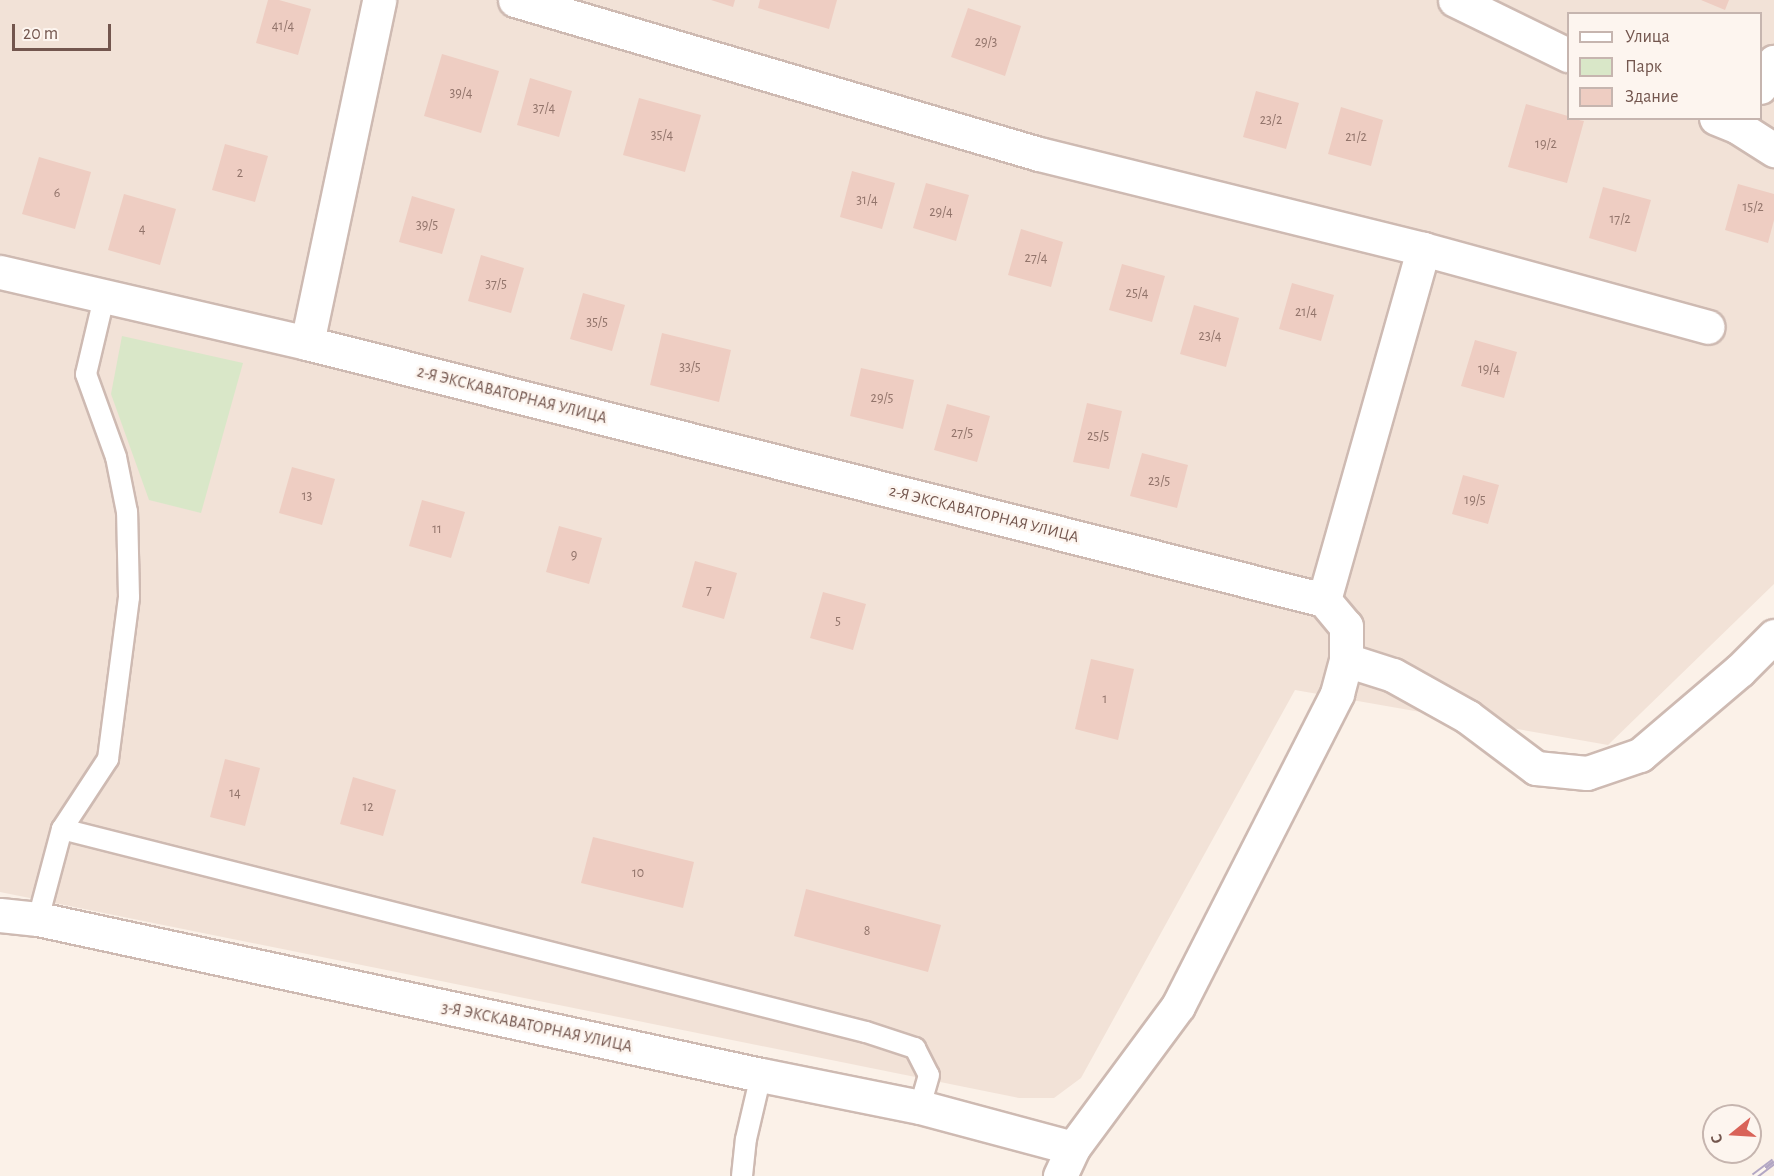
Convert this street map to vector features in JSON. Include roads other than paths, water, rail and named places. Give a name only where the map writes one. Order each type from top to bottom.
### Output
[{"type":"street","points":[[307,343],[379,0]]},
{"type":"street","points":[[515,0],[1039,154],[1423,249],[1708,327]]},
{"type":"street","points":[[1455,0],[1567,54]]},
{"type":"street","points":[[1762,85],[1774,62]]},
{"type":"street","points":[[1733,121],[1774,150]]},
{"type":"street","points":[[1066,1162],[1178,1006],[1337,694],[1346,660],[1346,626],[1324,600],[1423,249]]},
{"type":"street","name":"2-Я ЭКСКАВАТОРНАЯ УЛИЦА","points":[[0,272],[104,298],[307,343],[1324,600]]},
{"type":"street","points":[[1346,660],[1393,675],[1468,717],[1536,768],[1587,773],[1640,755],[1740,670],[1774,636]]},
{"type":"street","name":"3-Я ЭКСКАВАТОРНАЯ УЛИЦА","points":[[0,915],[38,918],[761,1076],[920,1107],[1066,1162]]},
{"type":"lane","points":[[38,918],[62,829],[108,759],[129,597],[127,512],[116,457],[86,374],[104,298]]},
{"type":"lane","points":[[62,829],[866,1032],[915,1048],[929,1075],[920,1107]]},
{"type":"lane","points":[[742,1176],[746,1138],[761,1076]]},
{"type":"railway","points":[[1754,1176],[1774,1161]]}]
